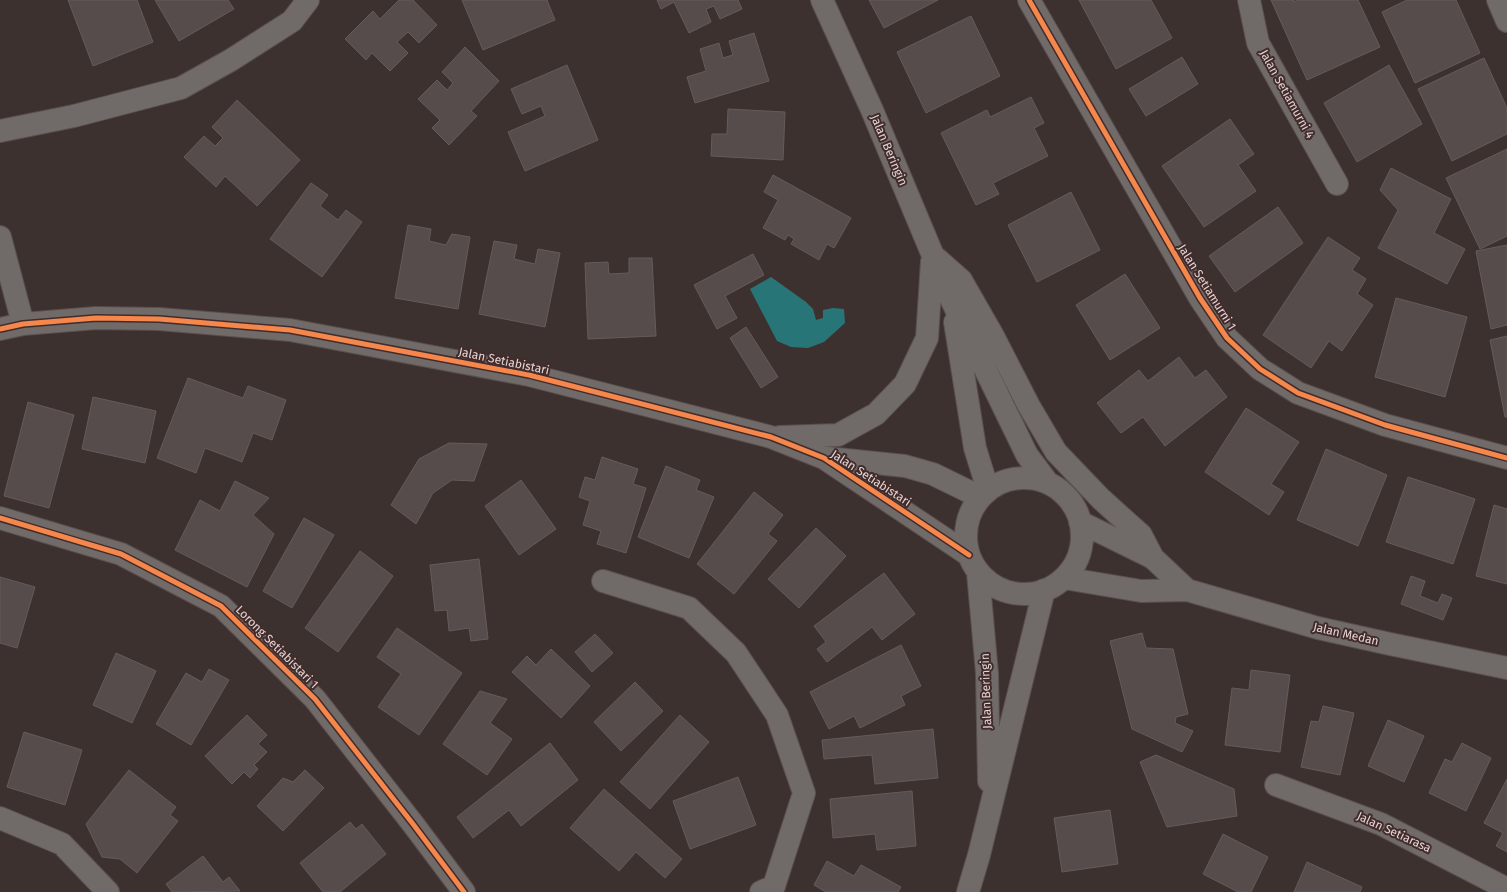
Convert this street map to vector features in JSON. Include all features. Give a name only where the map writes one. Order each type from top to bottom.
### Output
[{"type":"street","points":[[0,131],[74,116],[181,88],[232,60],[292,21],[308,0]]},
{"type":"street","name":"Jalan Beringin","points":[[822,0],[872,110],[952,301],[1027,455],[1048,483]]},
{"type":"street","name":"Jalan Setiamurni 1","points":[[1029,0],[1200,298],[1227,338],[1260,369],[1298,393],[1385,424],[1507,458]]},
{"type":"street","name":"Jalan Setiamurni 4","points":[[1250,0],[1258,43],[1337,184]]},
{"type":"street","points":[[1498,0],[1507,21]]},
{"type":"street","points":[[0,238],[22,324]]},
{"type":"street","points":[[771,437],[838,435],[876,414],[905,384],[927,338],[932,255]]},
{"type":"street","points":[[932,255],[961,280],[993,336],[1029,406],[1056,452],[1101,499],[1141,536],[1153,558]]},
{"type":"street","name":"Jalan Beringin","points":[[952,301],[975,448],[984,493]]},
{"type":"street","name":"Jalan Setiabistari","points":[[0,329],[22,324],[96,318],[160,319],[290,330],[529,375],[771,437],[824,458],[974,564]]},
{"type":"street","name":"Jalan Setiabistari","points":[[824,458],[905,466],[933,474],[984,493]]},
{"type":"street","points":[[1017,478],[1033,478],[1048,483],[1059,490],[1068,499],[1080,522],[1081,546],[1077,558],[1064,578],[1054,586],[1026,594],[1008,592],[992,585],[974,564],[965,540],[967,524],[972,510],[984,493],[1002,482],[1017,478]]},
{"type":"street","name":"Lorong Setiabistari 1","points":[[0,518],[121,554],[221,606],[315,699],[464,892]]},
{"type":"street","name":"Jalan Medan","points":[[1080,522],[1153,558],[1187,590]]},
{"type":"street","name":"Jalan Beringin","points":[[974,564],[987,673],[990,809]]},
{"type":"street","name":"Jalan Medan","points":[[1064,578],[1141,591],[1187,590],[1318,628],[1507,668]]},
{"type":"street","points":[[603,581],[689,608],[736,652],[777,715],[804,793],[774,886],[761,892]]},
{"type":"street","name":"Jalan Beringin","points":[[968,892],[979,855],[1044,590]]},
{"type":"street","name":"Jalan Setiarasa","points":[[1276,785],[1382,824],[1507,889]]},
{"type":"street","points":[[0,818],[62,844],[108,892]]},
{"type":"water","points":[[771,277],[806,302],[813,309],[816,320],[823,318],[823,310],[833,308],[844,309],[845,323],[824,342],[808,348],[791,347],[777,341],[750,289]]},
{"type":"building","points":[[68,0],[137,0],[153,42],[93,66]]},
{"type":"building","points":[[155,0],[228,0],[234,9],[179,41]]},
{"type":"building","points":[[399,0],[413,0],[437,25],[419,43],[408,32],[397,42],[408,53],[390,71],[372,53],[366,60],[345,39],[373,11],[380,19]]},
{"type":"building","points":[[462,0],[547,0],[555,20],[483,50]]},
{"type":"building","points":[[657,0],[738,0],[742,9],[720,19],[714,6],[706,9],[711,22],[689,33],[674,2],[661,9]]},
{"type":"building","points":[[869,0],[938,0],[884,28]]},
{"type":"building","points":[[1079,0],[1151,0],[1172,38],[1116,69]]},
{"type":"building","points":[[1271,0],[1294,0],[1294,2],[1298,0],[1358,0],[1380,47],[1307,80]]},
{"type":"building","points":[[1407,0],[1456,0],[1480,53],[1415,83],[1382,12]]},
{"type":"building","points":[[971,16],[1000,76],[926,113],[897,52]]},
{"type":"building","points":[[754,33],[769,81],[695,103],[687,77],[706,71],[700,49],[719,43],[723,58],[733,55],[729,41]]},
{"type":"building","points":[[465,47],[499,81],[471,111],[477,116],[449,145],[432,128],[440,120],[418,99],[437,80],[447,90],[453,83],[442,72]]},
{"type":"building","points":[[1182,57],[1198,84],[1146,116],[1129,89]]},
{"type":"building","points":[[1484,58],[1507,108],[1507,134],[1452,161],[1418,89]]},
{"type":"building","points":[[567,65],[598,140],[525,171],[508,132],[545,116],[541,106],[522,114],[511,89]]},
{"type":"building","points":[[1389,65],[1422,124],[1357,162],[1324,103]]},
{"type":"building","points":[[1031,97],[1044,123],[1034,128],[1048,156],[993,183],[999,194],[976,205],[941,133],[987,110],[990,117]]},
{"type":"building","points":[[237,100],[300,160],[257,206],[225,176],[216,187],[184,157],[204,136],[215,146],[223,138],[212,127]]},
{"type":"building","points":[[728,109],[785,112],[783,160],[711,156],[712,134],[727,134]]},
{"type":"building","points":[[1230,119],[1254,154],[1238,165],[1256,191],[1204,227],[1162,166]]},
{"type":"building","points":[[1507,149],[1507,236],[1480,249],[1446,178]]},
{"type":"building","points":[[1391,168],[1451,199],[1434,233],[1465,249],[1447,284],[1378,248],[1398,210],[1380,190]]},
{"type":"building","points":[[773,175],[851,218],[834,248],[827,244],[819,260],[791,244],[794,239],[788,235],[785,240],[763,228],[778,200],[764,192]]},
{"type":"building","points":[[311,183],[328,195],[320,206],[338,220],[346,210],[362,222],[322,277],[270,239]]},
{"type":"building","points":[[1071,192],[1100,250],[1037,282],[1008,225]]},
{"type":"building","points":[[1278,207],[1303,243],[1235,292],[1209,256]]},
{"type":"building","points":[[408,225],[431,229],[429,241],[446,245],[452,234],[470,237],[458,309],[395,298]]},
{"type":"building","points":[[1328,237],[1360,258],[1352,270],[1366,279],[1357,294],[1373,305],[1342,351],[1329,341],[1311,368],[1263,335]]},
{"type":"building","points":[[494,241],[517,245],[514,259],[535,264],[538,249],[560,253],[545,327],[479,314]]},
{"type":"building","points":[[1507,245],[1507,325],[1491,329],[1476,251]]},
{"type":"building","points":[[753,254],[764,275],[725,296],[737,318],[717,329],[694,285]]},
{"type":"building","points":[[629,258],[652,258],[656,336],[588,339],[585,263],[608,262],[609,274],[629,273]]},
{"type":"building","points":[[1125,274],[1160,328],[1110,360],[1076,305]]},
{"type":"building","points":[[1396,298],[1467,317],[1445,397],[1375,377]]},
{"type":"building","points":[[746,327],[778,377],[761,388],[730,338]]},
{"type":"building","points":[[1507,336],[1507,417],[1505,417],[1490,340]]},
{"type":"building","points":[[1179,357],[1195,378],[1206,370],[1227,397],[1165,446],[1143,417],[1121,433],[1097,403],[1139,370],[1148,381]]},
{"type":"building","points":[[188,378],[243,398],[248,386],[286,400],[272,440],[253,433],[242,462],[205,448],[196,473],[157,458]]},
{"type":"building","points":[[93,397],[156,411],[145,463],[82,449]]},
{"type":"building","points":[[28,402],[74,415],[49,508],[4,496]]},
{"type":"building","points":[[1246,408],[1299,442],[1271,484],[1284,492],[1269,515],[1205,472]]},
{"type":"building","points":[[449,443],[487,444],[474,481],[452,480],[433,493],[416,524],[391,505],[419,459]]},
{"type":"building","points":[[1326,449],[1387,475],[1358,546],[1297,520]]},
{"type":"building","points":[[602,457],[638,469],[633,484],[646,488],[626,553],[597,544],[601,531],[583,525],[590,501],[579,497],[585,477],[595,480]]},
{"type":"building","points":[[666,466],[700,480],[696,490],[714,497],[689,558],[638,537]]},
{"type":"building","points":[[1408,477],[1475,499],[1453,564],[1386,542]]},
{"type":"building","points":[[521,480],[556,529],[519,555],[485,506]]},
{"type":"building","points":[[235,481],[269,498],[253,515],[274,534],[247,587],[175,550],[200,500],[220,511]]},
{"type":"building","points":[[754,492],[783,515],[768,534],[777,541],[734,594],[697,564]]},
{"type":"building","points":[[1494,505],[1507,509],[1507,584],[1476,576]]},
{"type":"building","points":[[304,518],[334,535],[292,608],[263,591]]},
{"type":"building","points":[[816,528],[846,556],[799,608],[768,579]]},
{"type":"building","points":[[360,551],[393,576],[338,652],[305,628]]},
{"type":"building","points":[[479,559],[488,639],[471,641],[469,628],[449,631],[447,610],[435,611],[430,565]]},
{"type":"building","points":[[884,573],[915,614],[882,640],[872,627],[827,662],[817,649],[826,642],[814,626]]},
{"type":"building","points":[[1411,576],[1425,581],[1420,596],[1438,603],[1442,594],[1452,598],[1443,620],[1401,604]]},
{"type":"building","points":[[0,577],[35,587],[17,648],[0,643]]},
{"type":"building","points":[[397,628],[462,673],[419,735],[378,707],[401,674],[377,657]]},
{"type":"building","points":[[1142,633],[1146,648],[1173,649],[1188,714],[1176,717],[1175,723],[1193,731],[1182,752],[1132,729],[1110,641]]},
{"type":"building","points":[[595,634],[613,653],[592,672],[575,652]]},
{"type":"building","points":[[901,645],[921,686],[901,696],[905,705],[860,728],[854,716],[829,729],[810,692]]},
{"type":"building","points":[[551,649],[590,686],[561,718],[512,672],[527,656],[536,665]]},
{"type":"building","points":[[116,653],[156,671],[132,723],[93,705]]},
{"type":"building","points":[[209,669],[229,680],[191,745],[156,724],[186,673],[202,682]]},
{"type":"building","points":[[1251,670],[1290,675],[1280,752],[1225,745],[1232,688],[1249,690]]},
{"type":"building","points":[[635,682],[663,711],[621,751],[594,722]]},
{"type":"building","points":[[480,691],[507,699],[490,723],[512,739],[487,775],[443,744]]},
{"type":"building","points":[[1323,706],[1354,713],[1340,775],[1301,767],[1311,721],[1319,722]]},
{"type":"building","points":[[247,715],[267,735],[258,744],[267,752],[254,765],[258,769],[250,778],[244,772],[232,784],[205,756]]},
{"type":"building","points":[[680,715],[709,742],[650,809],[620,782]]},
{"type":"building","points":[[1388,720],[1424,736],[1404,782],[1368,766]]},
{"type":"building","points":[[933,729],[938,778],[875,784],[872,755],[824,759],[822,740]]},
{"type":"building","points":[[24,732],[82,750],[65,805],[7,787]]},
{"type":"building","points":[[550,743],[578,780],[521,826],[509,810],[473,838],[457,817]]},
{"type":"building","points":[[1462,743],[1491,758],[1466,811],[1429,793],[1445,759],[1452,762]]},
{"type":"building","points":[[1156,755],[1234,789],[1237,816],[1167,827],[1140,762]]},
{"type":"building","points":[[129,770],[176,807],[170,815],[178,821],[137,873],[120,859],[102,857],[86,824]]},
{"type":"building","points":[[305,770],[324,788],[283,831],[257,806],[283,778],[293,782]]},
{"type":"building","points":[[738,777],[756,825],[690,849],[673,801]]},
{"type":"building","points":[[1507,779],[1507,852],[1496,846],[1503,833],[1484,823]]},
{"type":"building","points":[[604,789],[682,859],[665,878],[636,852],[619,871],[570,828]]},
{"type":"building","points":[[912,791],[916,846],[877,850],[875,834],[833,838],[830,799]]},
{"type":"building","points":[[1110,810],[1118,864],[1062,872],[1054,818]]},
{"type":"building","points":[[350,822],[356,829],[362,824],[386,854],[340,892],[323,892],[300,863]]},
{"type":"building","points":[[1223,834],[1268,857],[1251,892],[1238,892],[1203,874]]},
{"type":"building","points":[[203,856],[223,882],[229,877],[240,891],[172,892],[166,884]]},
{"type":"building","points":[[827,861],[854,876],[861,865],[901,887],[898,892],[826,892],[814,885]]},
{"type":"building","points":[[1307,862],[1362,887],[1360,892],[1294,892]]},
{"type":"cycle path","points":[[1029,0],[1200,298],[1227,338],[1260,369],[1298,393],[1385,425],[1507,458]]},
{"type":"cycle path","points":[[0,329],[23,324],[96,318],[159,319],[290,330],[529,375],[771,437],[824,458],[969,555]]},
{"type":"cycle path","points":[[0,518],[121,554],[221,606],[315,699],[464,892]]}]
